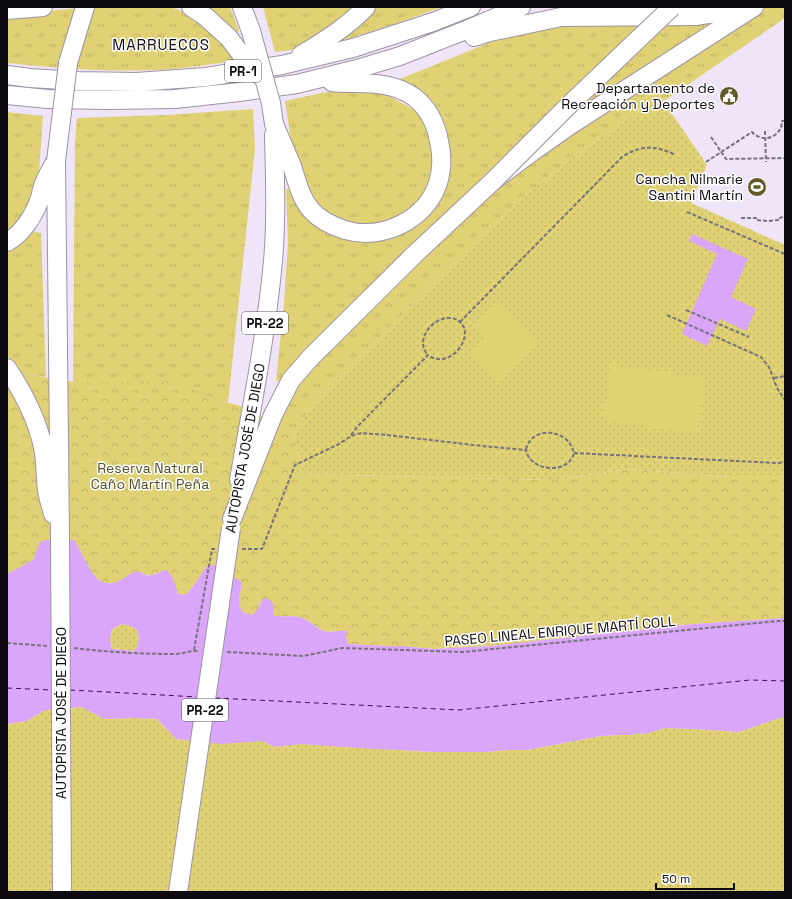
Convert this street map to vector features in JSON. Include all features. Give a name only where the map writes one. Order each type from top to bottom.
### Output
[{"type":"highway","points":[[7,10],[43,7]]},
{"type":"highway","name":"AUTOPISTA JOSÉ DE DIEGO","points":[[62,892],[56,161],[68,62],[77,7]]},
{"type":"highway","points":[[68,62],[85,7]]},
{"type":"highway","points":[[191,7],[206,17],[229,38],[249,65],[265,80]]},
{"type":"highway","name":"AUTOPISTA JOSÉ DE DIEGO","points":[[178,892],[232,523],[263,340],[272,270],[276,200],[274,124],[271,103],[265,80],[251,31],[242,7]]},
{"type":"highway","points":[[282,65],[322,43],[354,19],[366,7]]},
{"type":"highway","name":"PR-1","points":[[7,75],[78,81],[136,82],[206,77],[282,65],[353,48],[433,22],[471,7]]},
{"type":"highway","name":"PR-1","points":[[7,95],[31,98],[110,100],[175,99],[297,84],[357,70],[400,56],[521,7]]},
{"type":"highway","points":[[232,523],[273,415],[291,380],[300,369],[415,254],[493,181],[567,107],[672,7]]},
{"type":"highway","points":[[400,56],[431,52],[490,32],[561,17],[696,16],[715,13],[733,7]]},
{"type":"highway","points":[[493,181],[572,124],[754,7]]},
{"type":"highway","points":[[274,124],[306,203],[325,221],[336,227],[356,232],[369,233],[399,226],[421,211],[436,189],[440,173],[439,137],[428,112],[414,98],[404,91],[394,87],[371,83],[333,82],[325,78]]},
{"type":"highway","points":[[7,106],[31,98]]},
{"type":"highway","points":[[7,242],[16,237],[30,218],[38,202],[44,182],[56,161]]},
{"type":"highway","points":[[7,368],[17,383],[32,413],[38,430],[43,447],[47,491],[60,537]]},
{"type":"path","points":[[706,162],[752,132],[758,137],[765,138],[775,136],[782,126],[782,121],[785,121]]},
{"type":"path","points":[[765,131],[766,162]]},
{"type":"path","points":[[711,137],[726,159],[785,158]]},
{"type":"path","points":[[460,322],[622,156],[635,150],[649,148],[664,150],[675,155]]},
{"type":"path","points":[[699,184],[729,183]]},
{"type":"path","points":[[687,212],[785,254]]},
{"type":"path","points":[[741,218],[756,218],[756,220],[768,221],[778,220],[778,218],[785,217]]},
{"type":"path","points":[[686,310],[749,337]]},
{"type":"path","points":[[667,315],[761,357],[769,367],[777,388],[785,400]]},
{"type":"path","points":[[443,319],[452,319],[460,322],[464,329],[465,335],[463,344],[458,351],[451,357],[441,360],[428,355],[424,350],[423,342],[426,333],[432,326],[436,322],[443,319]]},
{"type":"path","points":[[351,436],[357,427],[428,355]]},
{"type":"path","points":[[774,378],[785,376]]},
{"type":"path","points":[[240,549],[262,549],[295,466],[339,444],[351,436],[361,433],[387,435],[526,450]]},
{"type":"path","points":[[553,433],[566,438],[571,444],[574,453],[565,465],[549,468],[541,467],[534,463],[529,459],[526,450],[529,442],[536,436],[553,433]]},
{"type":"path","points":[[574,453],[777,463],[785,462]]},
{"type":"path","points":[[194,650],[212,549],[219,549]]},
{"type":"path","name":"PASEO LINEAL ENRIQUE MARTÍ COLL","points":[[225,652],[304,656],[342,648],[463,652],[785,621]]},
{"type":"path","points":[[7,643],[48,646]]},
{"type":"path","points":[[72,648],[132,653],[177,654],[194,650],[202,651]]},
{"type":"green space","points":[[89,7],[170,7],[180,10],[196,18],[208,27],[238,61],[174,69],[132,71],[70,69],[7,63],[7,15]]},
{"type":"green space","points":[[200,7],[230,7],[239,31],[234,34]]},
{"type":"green space","points":[[263,7],[359,7],[307,46],[275,52]]},
{"type":"green space","points":[[373,7],[442,7],[338,42],[337,39]]},
{"type":"green space","points":[[763,7],[785,7],[785,18],[664,101],[660,96],[571,159],[516,203],[320,396],[294,432],[278,426],[288,402],[302,378],[401,279],[512,176],[565,136]]},
{"type":"green space","points":[[729,14],[580,109],[664,24]]},
{"type":"green space","points":[[646,22],[318,341],[279,381],[276,381],[284,303],[288,242],[286,189],[293,188],[294,160],[285,101],[347,89],[374,92],[391,97],[418,112],[395,81],[528,27]]},
{"type":"green space","points":[[660,96],[707,165],[691,203],[785,245],[785,477],[728,477],[628,469],[553,480],[303,474],[294,432],[320,396],[516,203],[571,159]]},
{"type":"green space","points":[[253,109],[255,149],[228,403],[218,400],[73,382],[75,141],[77,118],[166,115]]},
{"type":"green space","points":[[7,112],[43,116],[38,186],[24,218],[35,232],[41,233],[46,377],[19,373],[7,355]]},
{"type":"green space","points":[[499,301],[538,341],[498,381],[470,352],[484,339],[472,326]]},
{"type":"green space","points":[[611,365],[705,378],[697,433],[603,420]]},
{"type":"green space","name":"Reserva Natural Caño Martín Peña","points":[[7,371],[82,383],[173,381],[218,400],[241,406],[281,427],[294,432],[303,474],[553,480],[628,469],[728,477],[785,477],[785,618],[694,624],[490,646],[433,649],[348,644],[346,631],[324,631],[308,620],[302,618],[274,616],[273,612],[260,602],[258,611],[252,615],[246,613],[242,611],[239,603],[242,582],[206,567],[186,595],[178,594],[176,588],[162,571],[152,575],[131,574],[119,581],[109,583],[101,581],[95,576],[74,540],[37,552],[33,560],[7,574]]},
{"type":"green space","points":[[121,624],[131,626],[138,631],[138,644],[134,651],[112,649],[110,641],[111,630]]},
{"type":"green space","points":[[82,707],[104,719],[157,719],[164,727],[262,741],[275,747],[300,744],[432,752],[527,750],[601,736],[631,735],[638,733],[645,734],[665,728],[739,732],[785,716],[785,892],[7,892],[7,724],[27,721],[45,710]]},
{"type":"shaded area","points":[[692,234],[748,259],[731,297],[756,309],[746,331],[720,319],[707,346],[682,334],[717,254],[689,241]]},
{"type":"shaded area","points":[[46,540],[74,540],[93,573],[99,580],[106,583],[116,582],[131,573],[140,571],[144,575],[153,575],[167,570],[173,578],[178,594],[186,595],[206,567],[213,565],[242,582],[239,603],[242,611],[245,613],[252,615],[264,598],[270,600],[274,605],[274,616],[302,618],[324,631],[347,631],[346,637],[348,644],[433,649],[490,646],[694,624],[785,618],[785,716],[739,732],[665,728],[645,734],[638,733],[631,735],[601,736],[527,750],[487,752],[432,752],[300,744],[275,747],[262,741],[221,744],[176,739],[157,719],[104,719],[82,707],[45,710],[27,721],[7,724],[7,574],[33,560],[40,542]],"holes":[[[121,624],[131,626],[138,631],[139,641],[136,649],[134,651],[112,649],[110,641],[111,630]]]},
{"type":"ferry route","points":[[215,698],[459,710],[750,680],[785,681]]},
{"type":"ferry route","points":[[7,688],[52,690]]},
{"type":"ferry route","points":[[70,690],[198,697]]},
{"type":"place","name":"Departamento de Recreación y Deportes","points":[[729,96]]},
{"type":"place","name":"Cancha Nilmarie Santini Martín","points":[[757,187]]},
{"type":"district","name":"MARRUECOS","points":[[161,44]]}]
